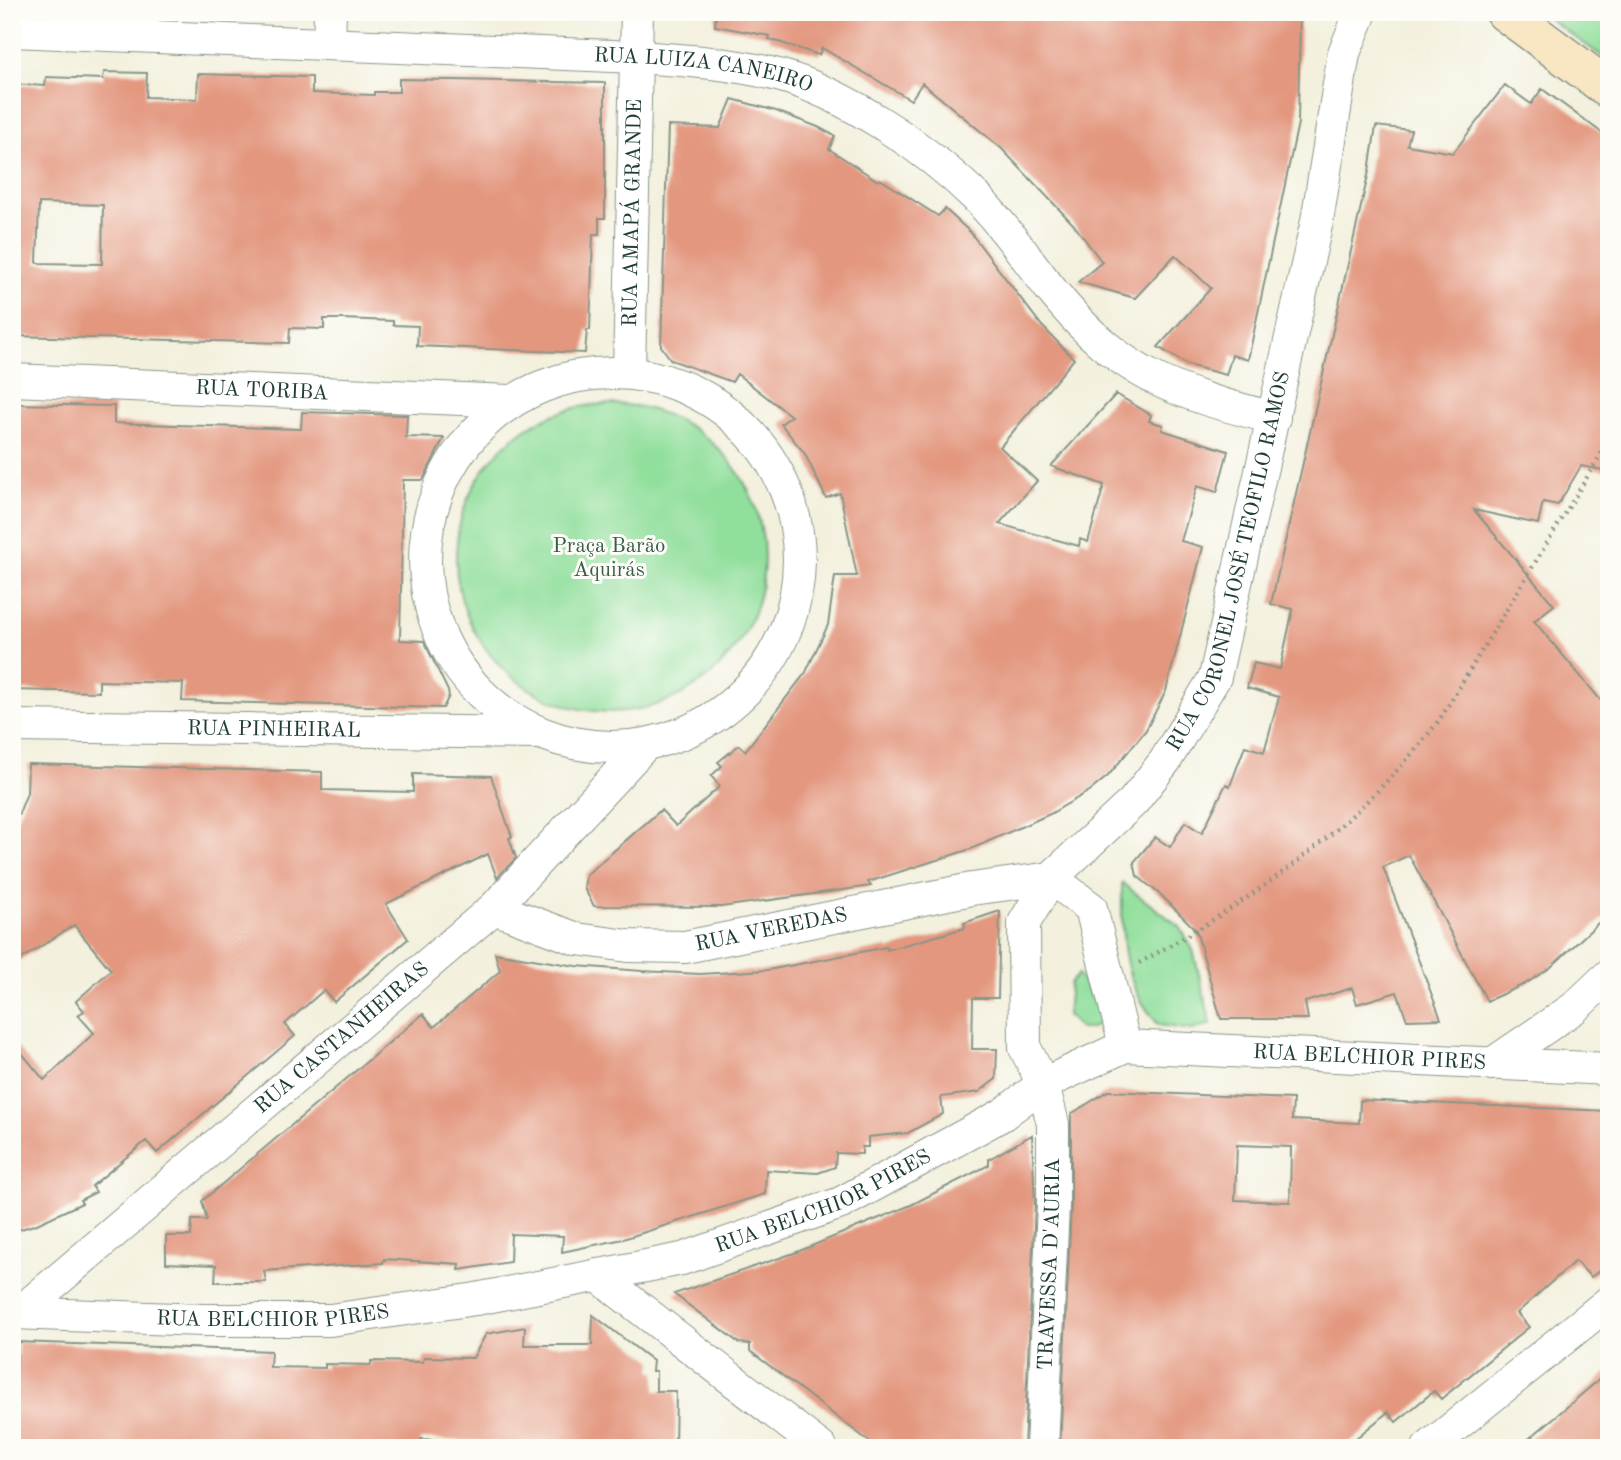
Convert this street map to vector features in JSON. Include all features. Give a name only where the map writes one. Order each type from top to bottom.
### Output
[{"type":"street","name":"RUA AMAPÁ GRANDE","points":[[629,372],[637,12]]},
{"type":"street","name":"RUA CORONEL JOSÉ TEOFILO RAMOS","points":[[1042,1084],[1025,1048],[1024,923],[1051,878],[1133,802],[1165,761],[1215,677],[1317,221],[1344,53],[1361,12]]},
{"type":"street","points":[[1505,12],[1609,89]]},
{"type":"street","name":"RUA LUIZA CANEIRO","points":[[26,25],[330,27],[710,62],[780,75],[829,95],[883,125],[976,198],[1055,295],[1095,339],[1144,376],[1202,400],[1274,418]]},
{"type":"street","points":[[629,372],[688,386],[739,419],[777,466],[798,523],[799,584],[782,642],[746,692],[697,728],[644,746],[589,747],[536,733],[487,702],[450,657],[428,604],[423,546],[437,490],[466,440],[510,401],[567,376],[629,372]]},
{"type":"street","name":"RUA TORIBA","points":[[12,380],[510,401]]},
{"type":"street","name":"RUA PINHEIRAL","points":[[12,726],[536,733]]},
{"type":"street","name":"RUA CASTANHEIRAS","points":[[16,1313],[494,908],[644,746]]},
{"type":"street","points":[[1051,878],[1091,908],[1125,1046]]},
{"type":"street","name":"RUA VEREDAS","points":[[494,908],[577,939],[628,946],[685,947],[972,889],[1051,878]]},
{"type":"street","points":[[1492,1064],[1574,1009],[1609,975]]},
{"type":"street","name":"RUA BELCHIOR PIRES","points":[[16,1313],[202,1320],[330,1320],[476,1299],[682,1259],[841,1203],[1002,1115],[1042,1084],[1125,1046],[1609,1069]]},
{"type":"street","name":"TRAVESSA D'AURIA","points":[[1042,1084],[1053,1124],[1053,1137],[1042,1448]]},
{"type":"street","points":[[597,1275],[821,1448]]},
{"type":"street","points":[[1428,1448],[1609,1302]]},
{"type":"path","points":[[1109,979],[1214,922],[1285,872],[1359,810],[1409,760],[1440,719],[1609,441]]},
{"type":"green space","points":[[1539,12],[1609,12],[1609,61]]},
{"type":"green space","name":"Praça Barão Aquirás","points":[[595,404],[625,404],[655,410],[683,422],[708,439],[729,460],[746,485],[758,513],[764,573],[753,617],[738,644],[719,667],[696,686],[669,701],[625,712],[595,712],[565,706],[537,694],[512,677],[491,656],[474,631],[462,603],[456,573],[456,543],[462,513],[474,485],[491,460],[512,439],[537,422],[565,410]]},
{"type":"green space","points":[[1122,883],[1180,927],[1193,950],[1211,1024],[1192,1030],[1159,1025],[1146,1009],[1130,976],[1126,958]]},
{"type":"green space","points":[[1078,974],[1101,1014],[1097,1025],[1089,1029],[1080,1029],[1067,1015],[1070,983]]},
{"type":"building","points":[[716,12],[1300,12],[1298,123],[1248,360],[1232,355],[1226,375],[1188,365],[1158,347],[1211,288],[1175,255],[1135,298],[1078,282],[1102,262],[1073,224],[1001,148],[922,83],[911,100],[822,48],[819,55],[769,39],[770,36],[715,26]]},
{"type":"building","points":[[104,72],[147,73],[146,97],[197,99],[198,74],[312,77],[312,93],[374,95],[374,92],[399,92],[399,79],[605,83],[605,218],[599,218],[599,234],[593,234],[590,330],[587,330],[585,353],[417,346],[418,326],[393,325],[393,321],[342,319],[324,319],[324,329],[290,328],[289,343],[12,336],[12,84],[45,86],[46,77],[103,79]],"holes":[[[39,203],[103,205],[102,264],[37,263]]]},
{"type":"building","points":[[1505,85],[1531,104],[1542,89],[1609,138],[1609,471],[1581,466],[1558,505],[1543,502],[1538,524],[1474,510],[1554,605],[1534,621],[1609,710],[1609,913],[1550,968],[1525,984],[1487,1001],[1409,855],[1383,867],[1441,1019],[1407,1020],[1397,992],[1357,1004],[1352,988],[1305,1002],[1308,1019],[1221,1019],[1196,930],[1162,896],[1137,876],[1134,862],[1155,837],[1170,847],[1185,822],[1202,833],[1226,784],[1230,786],[1245,746],[1264,752],[1279,697],[1247,688],[1254,663],[1280,669],[1293,609],[1271,604],[1369,171],[1376,126],[1411,130],[1407,145],[1453,153]]},
{"type":"building","points":[[732,99],[776,111],[818,127],[835,136],[829,149],[878,181],[880,179],[938,216],[945,209],[970,232],[1042,326],[1074,359],[1000,447],[1037,481],[999,524],[1079,546],[1080,539],[1088,542],[1104,485],[1051,466],[1116,394],[1151,415],[1149,421],[1163,425],[1162,430],[1228,451],[1217,492],[1197,486],[1181,541],[1203,547],[1166,691],[1146,730],[1108,776],[1091,790],[1050,814],[971,849],[868,882],[871,886],[721,907],[594,906],[584,888],[586,875],[661,810],[676,826],[720,786],[711,776],[722,766],[718,762],[739,745],[745,751],[806,672],[828,625],[835,576],[857,576],[840,493],[826,498],[805,454],[781,424],[791,416],[737,374],[732,382],[671,360],[661,346],[668,126],[720,128]]},
{"type":"building","points":[[12,404],[114,406],[114,423],[301,429],[302,412],[407,415],[406,437],[444,438],[423,480],[403,480],[400,640],[424,641],[448,691],[449,696],[443,708],[182,701],[183,683],[99,681],[99,692],[12,690]]},
{"type":"building","points":[[28,764],[322,772],[322,790],[413,792],[413,774],[491,776],[512,837],[509,838],[516,858],[497,878],[488,854],[386,904],[408,939],[334,1002],[324,990],[285,1024],[295,1036],[157,1153],[146,1141],[92,1186],[96,1192],[80,1200],[82,1203],[37,1224],[12,1232],[12,1041],[44,1080],[94,1033],[78,1015],[84,1011],[76,1001],[111,970],[74,925],[12,965],[12,831],[27,793]]},
{"type":"building","points":[[1000,911],[998,998],[973,998],[972,1049],[997,1049],[996,1079],[979,1092],[941,1097],[943,1114],[908,1133],[868,1137],[868,1147],[862,1147],[862,1154],[836,1153],[835,1167],[818,1173],[766,1170],[765,1194],[623,1239],[562,1252],[563,1236],[511,1234],[510,1262],[459,1270],[460,1264],[384,1259],[383,1263],[264,1271],[266,1282],[215,1282],[216,1265],[166,1263],[166,1236],[191,1236],[192,1220],[207,1220],[202,1201],[423,1014],[434,1027],[500,971],[495,953],[576,966],[642,971],[700,974],[768,970],[887,947],[887,950],[965,928],[964,923]]},
{"type":"building","points":[[1108,1091],[1293,1099],[1292,1120],[1359,1123],[1360,1100],[1609,1111],[1609,1263],[1591,1277],[1575,1261],[1517,1313],[1529,1327],[1441,1399],[1434,1391],[1396,1422],[1388,1412],[1344,1448],[1060,1448],[1071,1206],[1071,1114]],"holes":[[[1237,1145],[1291,1147],[1290,1202],[1235,1200]]]},
{"type":"building","points":[[1032,1135],[1035,1205],[1024,1448],[878,1448],[750,1351],[750,1344],[739,1343],[674,1294],[797,1252],[911,1205],[989,1165],[989,1159]]},
{"type":"building","points":[[593,1315],[653,1361],[656,1391],[676,1391],[675,1448],[511,1448],[511,1443],[421,1439],[420,1448],[12,1448],[12,1384],[16,1384],[18,1342],[271,1351],[270,1367],[325,1368],[325,1364],[371,1365],[371,1361],[423,1362],[424,1357],[473,1358],[486,1334],[525,1327],[524,1345],[592,1345]]},
{"type":"building","points":[[1609,1371],[1609,1448],[1518,1448],[1568,1406]]}]
